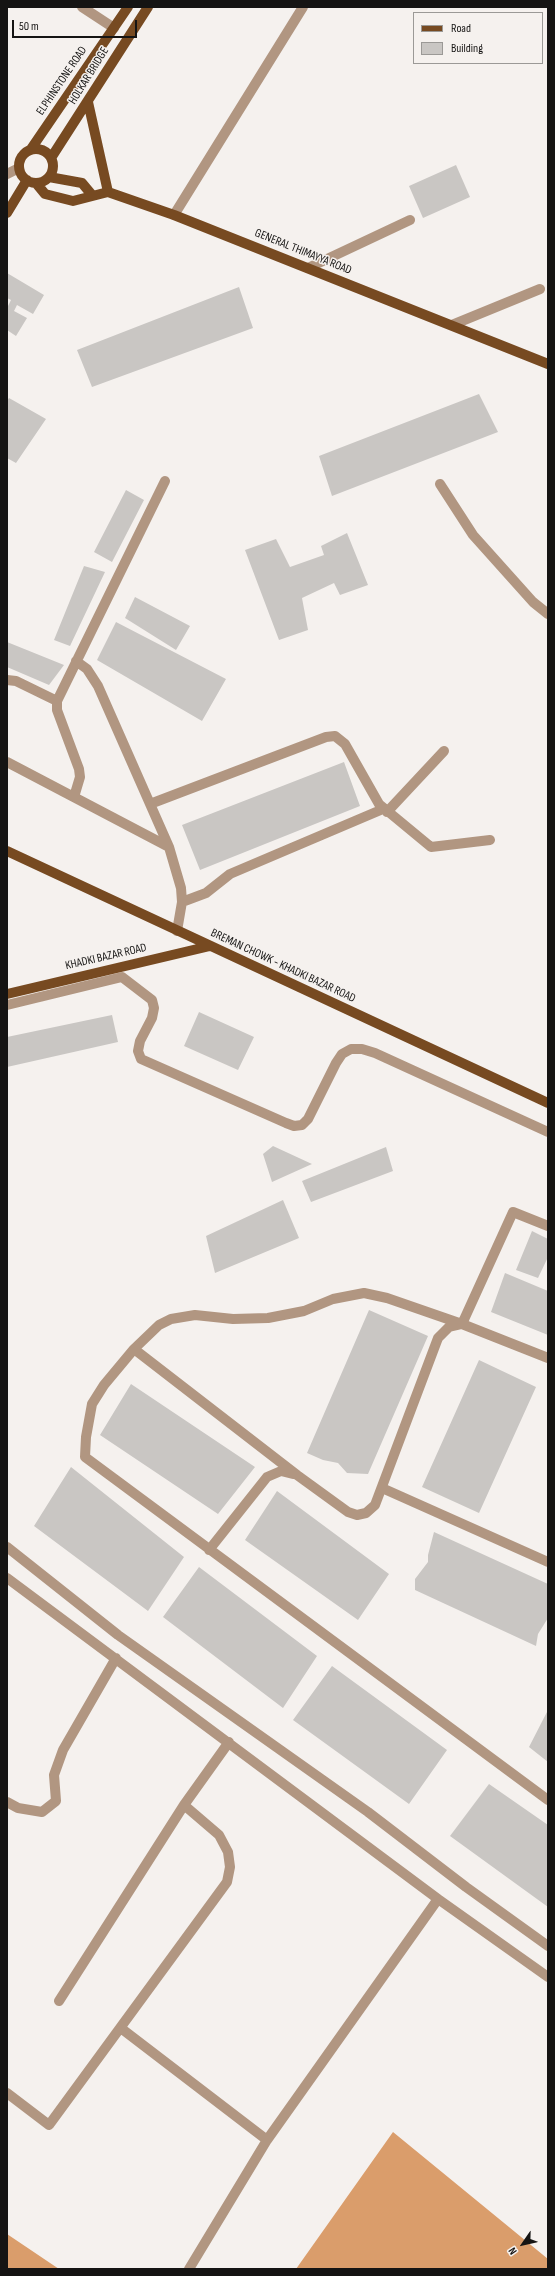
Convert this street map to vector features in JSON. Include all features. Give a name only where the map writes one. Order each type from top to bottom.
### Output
[{"type":"main road","name":"ELPHINSTONE ROAD","points":[[31,150],[128,7]]},
{"type":"main road","name":"HOLKAR BRIDGE","points":[[51,158],[148,7]]},
{"type":"main road","points":[[88,102],[108,192]]},
{"type":"main road","points":[[32,181],[19,168],[23,154],[31,150],[40,149],[51,158],[52,168],[49,177]]},
{"type":"main road","points":[[7,213],[32,181],[49,177],[82,184],[92,195]]},
{"type":"main road","name":"GENERAL THIMAYYA ROAD","points":[[32,181],[45,194],[73,201],[108,192],[174,215],[548,364]]},
{"type":"main road","name":"BREMAN CHOWK - KHADKI BAZAR ROAD","points":[[7,852],[548,1103]]},
{"type":"main road","name":"KHADKI BAZAR ROAD","points":[[7,994],[210,946]]},
{"type":"street","points":[[82,7],[114,28]]},
{"type":"street","points":[[174,215],[303,7]]},
{"type":"street","points":[[7,174],[19,168]]},
{"type":"street","points":[[308,268],[410,220]]},
{"type":"street","points":[[452,326],[540,289]]},
{"type":"street","points":[[74,797],[80,777],[79,769],[57,710],[57,701],[165,480]]},
{"type":"street","points":[[440,484],[473,535],[524,592],[548,614]]},
{"type":"street","points":[[76,661],[87,669],[98,686],[169,847],[181,888],[182,902],[177,930]]},
{"type":"street","points":[[7,680],[16,681],[57,701]]},
{"type":"street","points":[[150,804],[326,738],[335,736],[345,744],[385,811],[431,847],[490,840]]},
{"type":"street","points":[[182,902],[206,893],[230,874],[385,811],[444,751]]},
{"type":"street","points":[[7,762],[169,847]]},
{"type":"street","points":[[7,1005],[122,977],[152,1000],[154,1008],[152,1018],[140,1041],[138,1051],[141,1059],[294,1126],[302,1125],[308,1119],[342,1054],[351,1050],[362,1049],[375,1053],[548,1132]]},
{"type":"street","points":[[462,1324],[513,1212],[548,1226]]},
{"type":"street","points":[[548,1358],[462,1324],[387,1298],[364,1293],[332,1299],[304,1311],[268,1318],[233,1319],[194,1315],[171,1319],[159,1325],[134,1349],[104,1385],[92,1404],[86,1437],[85,1457],[548,1800]]},
{"type":"street","points":[[134,1349],[297,1475],[348,1512],[357,1515],[366,1514],[374,1505],[382,1488],[438,1338],[449,1327],[462,1324]]},
{"type":"street","points":[[209,1550],[267,1477],[281,1471],[297,1475]]},
{"type":"street","points":[[382,1488],[548,1562]]},
{"type":"street","points":[[7,1547],[118,1635],[368,1812],[466,1887],[548,1946]]},
{"type":"street","points":[[7,1578],[438,1899],[548,1977]]},
{"type":"street","points":[[7,1802],[18,1808],[42,1812],[56,1801],[54,1776],[63,1750],[116,1658]]},
{"type":"street","points":[[59,2001],[184,1805],[229,1742]]},
{"type":"street","points":[[7,2093],[49,2125],[122,2029],[227,1882],[230,1867],[228,1852],[219,1835],[184,1805]]},
{"type":"street","points":[[189,2269],[267,2140],[438,1899]]},
{"type":"street","points":[[122,2029],[267,2140]]},
{"type":"shaded area","points":[[393,2132],[548,2259],[548,2269],[296,2269]]},
{"type":"shaded area","points":[[7,2234],[59,2269],[7,2269]]},
{"type":"building","points":[[456,165],[470,197],[423,218],[409,186]]},
{"type":"building","points":[[7,273],[44,295],[33,314],[17,305],[14,311],[27,318],[16,336],[7,330],[7,308],[11,300],[7,298]]},
{"type":"building","points":[[239,287],[253,328],[92,387],[77,350]]},
{"type":"building","points":[[479,394],[498,432],[332,496],[319,456]]},
{"type":"building","points":[[9,398],[46,419],[16,463],[7,458],[7,401]]},
{"type":"building","points":[[126,490],[144,500],[112,562],[94,552]]},
{"type":"building","points":[[347,533],[368,585],[340,595],[334,583],[302,598],[308,630],[279,640],[245,550],[276,539],[290,567],[324,555],[321,546]]},
{"type":"building","points":[[84,566],[105,572],[70,646],[54,640]]},
{"type":"building","points":[[135,597],[190,626],[176,650],[125,618]]},
{"type":"building","points":[[116,622],[226,679],[202,721],[97,660]]},
{"type":"building","points":[[7,642],[64,665],[49,685],[7,667]]},
{"type":"building","points":[[344,762],[360,806],[200,870],[182,825]]},
{"type":"building","points":[[199,1012],[254,1037],[238,1070],[184,1046]]},
{"type":"building","points":[[112,1015],[118,1042],[7,1067],[7,1037]]},
{"type":"building","points":[[273,1146],[312,1164],[272,1182],[263,1154]]},
{"type":"building","points":[[386,1147],[393,1171],[311,1202],[302,1181]]},
{"type":"building","points":[[283,1200],[299,1238],[215,1273],[206,1236]]},
{"type":"building","points":[[532,1231],[548,1239],[548,1257],[538,1278],[516,1270]]},
{"type":"building","points":[[505,1273],[548,1291],[548,1335],[491,1312]]},
{"type":"building","points":[[369,1310],[428,1336],[368,1474],[347,1473],[338,1463],[323,1460],[307,1453]]},
{"type":"building","points":[[479,1360],[536,1387],[479,1513],[422,1487]]},
{"type":"building","points":[[131,1384],[255,1467],[218,1514],[100,1435]]},
{"type":"building","points":[[71,1467],[184,1557],[148,1611],[34,1526]]},
{"type":"building","points":[[277,1491],[389,1574],[358,1620],[245,1540]]},
{"type":"building","points":[[434,1532],[548,1584],[548,1618],[538,1634],[536,1646],[415,1590],[415,1579],[428,1562],[428,1555]]},
{"type":"building","points":[[199,1567],[317,1656],[283,1708],[163,1617]]},
{"type":"building","points":[[332,1666],[447,1750],[409,1804],[293,1720]]},
{"type":"building","points":[[548,1710],[548,1762],[529,1747]]},
{"type":"building","points":[[489,1784],[548,1825],[548,1907],[450,1836]]}]
